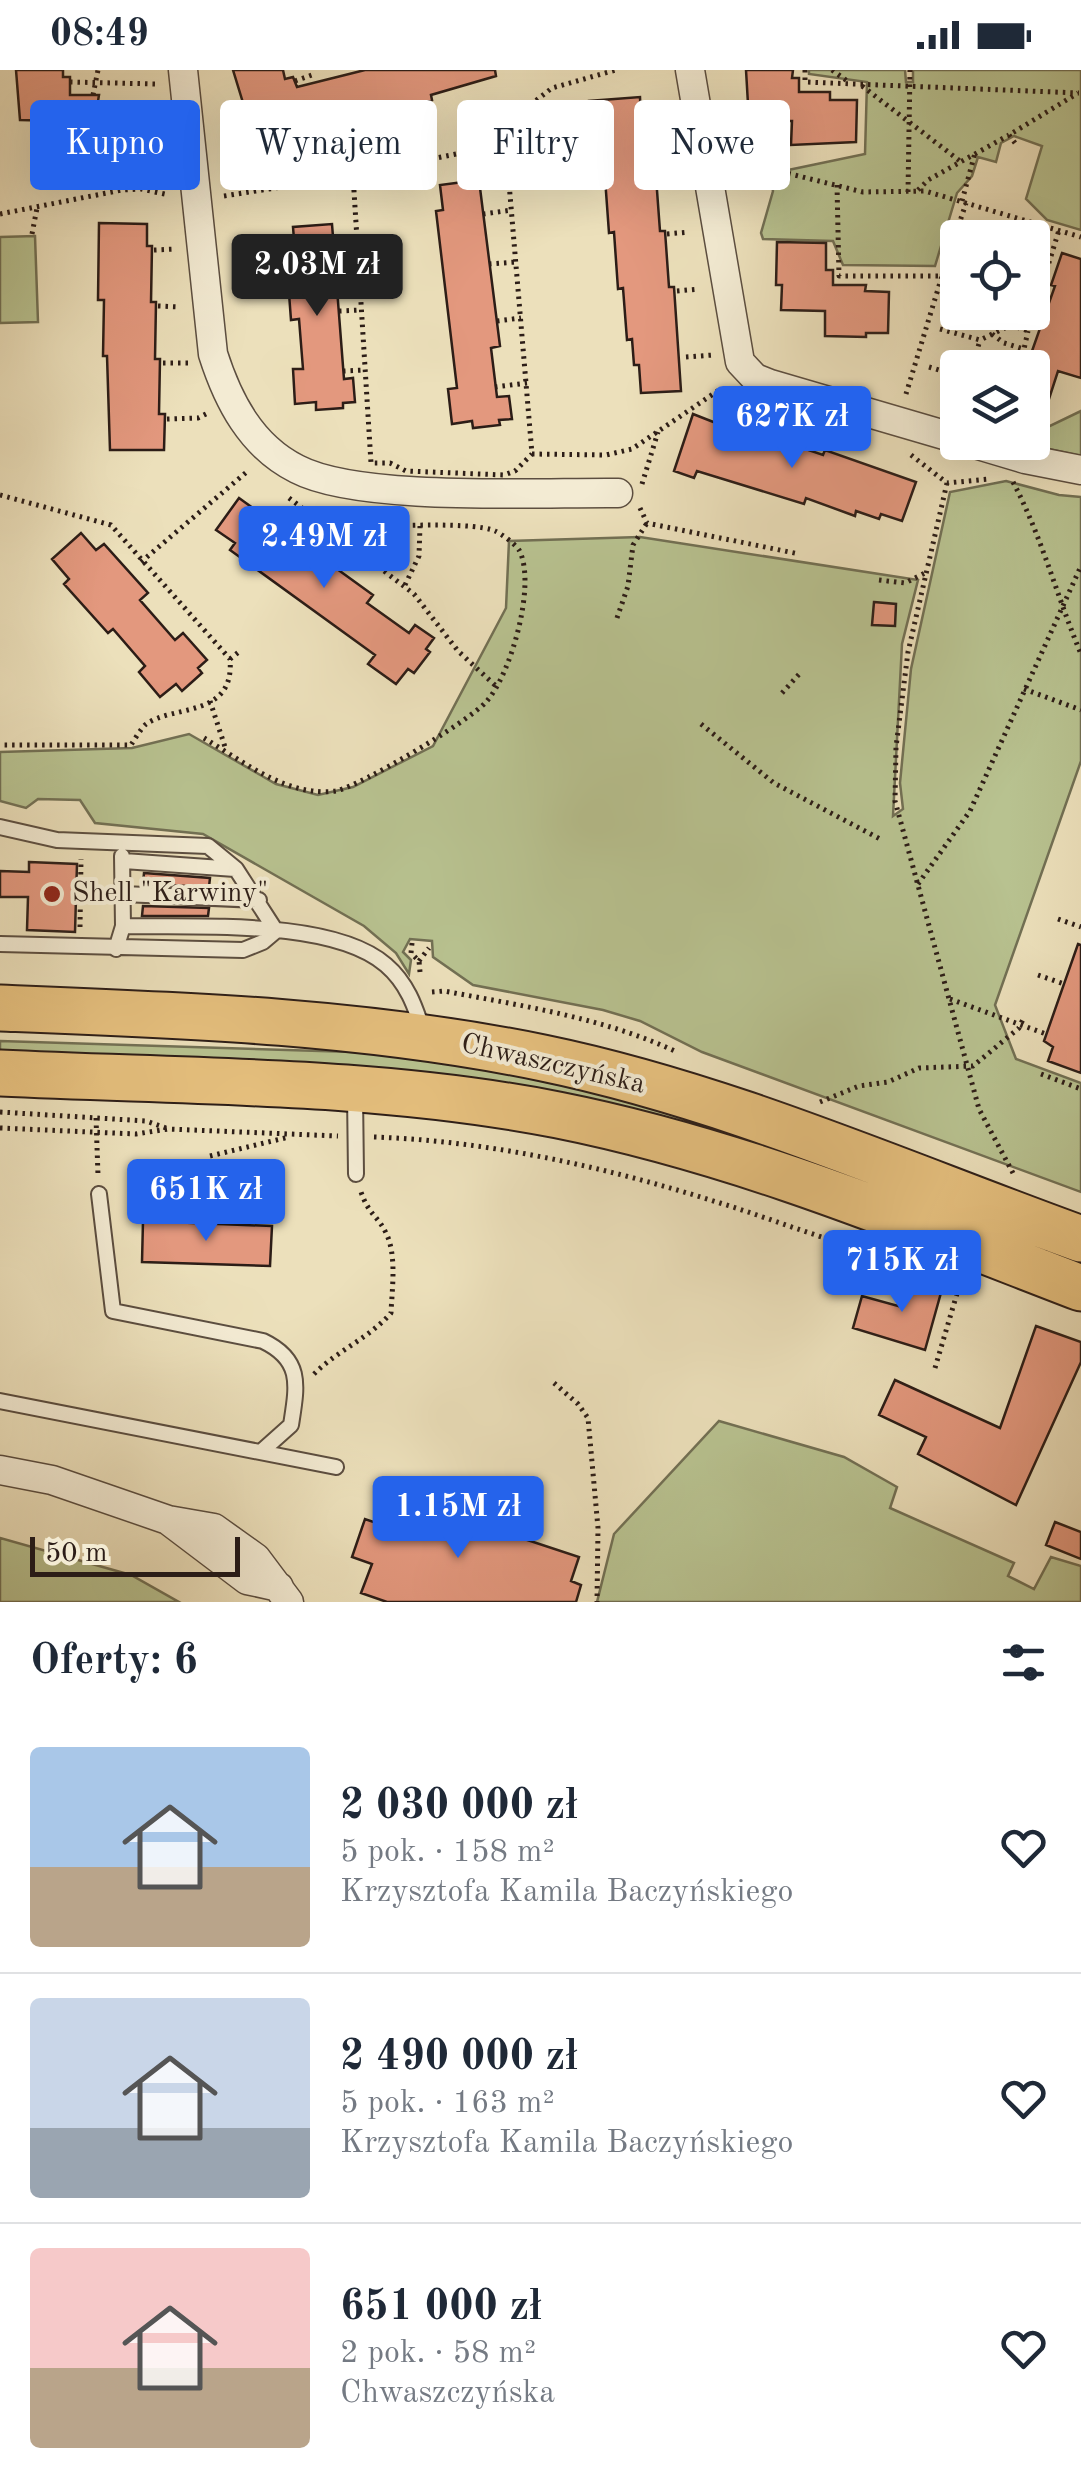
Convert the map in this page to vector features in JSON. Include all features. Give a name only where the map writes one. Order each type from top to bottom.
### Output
[{"type":"main road","name":"Chwaszczyńska","points":[[0,1008],[258,1019],[425,1037],[546,1058],[690,1098],[1081,1239]]},
{"type":"main road","name":"Chwaszczyńska","points":[[0,1073],[354,1089],[428,1095],[554,1114],[746,1163],[1081,1288]]},
{"type":"street","points":[[690,70],[740,362],[754,378],[898,434],[940,438]]},
{"type":"street","points":[[175,77],[213,354],[226,394],[267,449],[296,469],[326,481],[629,500]]},
{"type":"street","points":[[1024,460],[1081,470]]},
{"type":"street","points":[[0,1450],[52,1480]]},
{"type":"street","points":[[0,1470],[52,1480],[168,1520],[214,1528],[256,1558],[284,1595]]},
{"type":"lane","points":[[0,827],[57,840],[208,846],[236,868],[276,931]]},
{"type":"lane","points":[[116,949],[123,926],[124,861],[117,841]]},
{"type":"lane","points":[[124,861],[236,868]]},
{"type":"lane","points":[[123,894],[258,900]]},
{"type":"lane","points":[[123,926],[276,931],[326,936],[363,948],[388,966],[412,996],[425,1037]]},
{"type":"lane","points":[[0,931],[8,945],[244,950],[276,931]]},
{"type":"lane","points":[[354,1089],[356,1174]]},
{"type":"lane","points":[[99,1194],[113,1311],[264,1341],[283,1350],[294,1364],[292,1425],[263,1450]]},
{"type":"lane","points":[[0,1401],[336,1467]]},
{"type":"path","points":[[93,94],[98,70]]},
{"type":"path","points":[[536,100],[552,88],[616,70]]},
{"type":"path","points":[[805,70],[802,83],[1080,93]]},
{"type":"path","points":[[832,70],[960,161]]},
{"type":"path","points":[[910,70],[912,193]]},
{"type":"path","points":[[295,81],[311,72],[314,83]]},
{"type":"path","points":[[70,82],[175,77]]},
{"type":"path","points":[[826,83],[826,92]]},
{"type":"path","points":[[912,193],[1080,93]]},
{"type":"path","points":[[1009,134],[1015,142]]},
{"type":"path","points":[[959,220],[975,153]]},
{"type":"path","points":[[790,174],[863,192],[925,190],[1081,237]]},
{"type":"path","points":[[837,185],[836,275],[940,276]]},
{"type":"path","points":[[0,214],[122,190],[140,189],[176,197]]},
{"type":"path","points":[[224,196],[263,190]]},
{"type":"path","points":[[354,190],[372,463],[390,463],[406,471],[504,474]]},
{"type":"path","points":[[510,190],[532,454],[606,455],[632,449],[719,390],[737,396]]},
{"type":"path","points":[[32,234],[37,208]]},
{"type":"path","points":[[484,214],[512,210]]},
{"type":"path","points":[[992,334],[1004,343],[1024,348],[1058,230]]},
{"type":"path","points":[[668,234],[698,231]]},
{"type":"path","points":[[154,250],[180,249]]},
{"type":"path","points":[[335,257],[358,256]]},
{"type":"path","points":[[490,264],[516,262]]},
{"type":"path","points":[[862,284],[863,276]]},
{"type":"path","points":[[940,283],[898,434],[948,483],[984,480]]},
{"type":"path","points":[[677,291],[705,288]]},
{"type":"path","points":[[158,306],[183,307]]},
{"type":"path","points":[[339,311],[362,310]]},
{"type":"path","points":[[496,321],[521,318]]},
{"type":"path","points":[[944,330],[980,340],[1011,326],[1028,331]]},
{"type":"path","points":[[977,350],[980,340]]},
{"type":"path","points":[[686,357],[714,355]]},
{"type":"path","points":[[163,363],[192,363]]},
{"type":"path","points":[[929,367],[940,370]]},
{"type":"path","points":[[343,371],[366,370]]},
{"type":"path","points":[[496,387],[527,383]]},
{"type":"path","points":[[166,418],[198,418],[208,413]]},
{"type":"path","points":[[658,432],[643,479],[629,500],[648,524],[799,554]]},
{"type":"path","points":[[141,562],[252,468]]},
{"type":"path","points":[[1009,476],[1043,543],[1060,608],[1081,654]]},
{"type":"path","points":[[948,483],[908,652],[895,801],[979,1109],[1015,1178]]},
{"type":"path","points":[[0,495],[111,525],[230,659],[232,674],[210,701],[192,712],[146,724],[131,745],[0,746]]},
{"type":"path","points":[[617,618],[628,586],[633,544],[648,524]]},
{"type":"path","points":[[377,566],[378,525]]},
{"type":"path","points":[[204,738],[274,779],[312,792],[338,791],[448,732],[486,702],[497,687],[508,668],[521,610],[520,551],[494,530],[378,525],[328,530],[414,594],[458,651],[497,687]]},
{"type":"path","points":[[404,586],[419,556],[420,526]]},
{"type":"path","points":[[918,884],[970,811],[1081,566]]},
{"type":"path","points":[[879,580],[905,583],[926,572]]},
{"type":"path","points":[[230,659],[240,651]]},
{"type":"path","points":[[782,693],[802,671]]},
{"type":"path","points":[[1024,690],[1081,710]]},
{"type":"path","points":[[210,701],[226,752]]},
{"type":"path","points":[[701,724],[774,782],[882,840]]},
{"type":"path","points":[[81,841],[79,924],[85,949]]},
{"type":"path","points":[[1058,920],[1081,927]]},
{"type":"path","points":[[412,943],[412,953],[419,961],[429,948]]},
{"type":"path","points":[[1038,975],[1064,984]]},
{"type":"path","points":[[949,998],[1023,1020],[1046,1034]]},
{"type":"path","points":[[814,1105],[844,1091],[888,1082],[918,1068],[941,1064],[968,1068],[1023,1020]]},
{"type":"path","points":[[1041,1074],[1081,1089]]},
{"type":"path","points":[[0,1112],[146,1121],[168,1129]]},
{"type":"path","points":[[96,1118],[99,1194]]},
{"type":"path","points":[[0,1128],[136,1134],[168,1129],[428,1141],[598,1170],[720,1203],[846,1246],[905,1261]]},
{"type":"path","points":[[210,1156],[272,1144],[295,1134]]},
{"type":"path","points":[[294,1394],[328,1360],[372,1334],[392,1314],[392,1271],[386,1233],[368,1213],[356,1174]]},
{"type":"path","points":[[935,1368],[961,1280]]},
{"type":"path","points":[[554,1383],[588,1418],[598,1528],[597,1602]]},
{"type":"green space","points":[[809,70],[905,70],[906,82],[913,82],[913,70],[1081,70],[1081,230],[1047,220],[1026,199],[1042,146],[1014,136],[1001,143],[996,162],[978,157],[972,176],[957,193],[949,220],[940,220],[940,249],[935,266],[843,265],[833,241],[763,239],[761,233],[773,190],[790,190],[790,170],[865,154],[867,82],[809,74]]},
{"type":"green space","points":[[35,236],[38,322],[0,323],[0,237]]},
{"type":"green space","points":[[1081,411],[1081,456],[1050,449],[1050,426]]},
{"type":"green space","points":[[1006,481],[1081,497],[1081,761],[995,1005],[1016,1059],[1081,1083],[1081,1192],[702,1052],[640,1021],[473,985],[433,957],[432,941],[410,939],[403,952],[411,960],[409,974],[396,953],[364,926],[203,834],[95,823],[80,800],[38,799],[26,808],[0,801],[0,752],[132,748],[189,734],[276,784],[318,795],[353,787],[433,746],[506,608],[509,541],[640,537],[918,580],[902,644],[893,816],[903,809],[900,783],[911,669],[950,492]]},
{"type":"green space","points":[[0,1041],[419,1054],[652,1105],[1081,1256],[1081,1271],[791,1162],[0,1056]]},
{"type":"green space","points":[[719,1421],[844,1457],[897,1487],[890,1508],[1014,1563],[1008,1576],[1034,1589],[1051,1557],[1081,1566],[1081,1602],[597,1602],[614,1534]]},
{"type":"green space","points":[[0,1538],[131,1575],[179,1602],[0,1602]]},
{"type":"building","points":[[16,70],[63,70],[63,77],[70,77],[70,95],[99,95],[98,100],[30,100],[30,120],[20,120]]},
{"type":"building","points":[[233,70],[283,70],[285,79],[293,77],[297,87],[365,70],[495,70],[496,76],[431,95],[432,100],[242,100]]},
{"type":"building","points":[[746,70],[793,70],[792,78],[799,78],[799,92],[830,92],[830,100],[857,100],[856,142],[791,145],[790,100],[748,100]]},
{"type":"building","points":[[640,97],[634,100],[634,190],[657,190],[669,287],[674,287],[681,391],[641,393],[639,365],[634,365],[632,339],[627,340],[623,288],[618,289],[614,232],[609,233],[606,190],[614,190],[614,100],[602,100]]},
{"type":"building","points":[[457,183],[457,190],[480,190],[500,346],[491,348],[497,397],[509,396],[512,419],[499,420],[500,425],[473,428],[472,421],[452,424],[448,389],[457,388],[436,211],[443,210],[440,185]]},
{"type":"building","points":[[99,223],[147,224],[147,246],[152,246],[151,302],[156,302],[155,359],[160,359],[159,414],[165,414],[164,450],[110,450],[107,356],[103,356],[104,300],[98,300]]},
{"type":"building","points":[[332,224],[344,379],[353,378],[355,402],[343,403],[343,408],[316,410],[316,402],[295,404],[293,369],[303,369],[299,319],[291,320],[286,253],[295,252],[293,227]]},
{"type":"building","points":[[777,242],[826,243],[826,270],[833,270],[833,285],[866,285],[865,291],[889,292],[888,333],[825,336],[825,311],[781,310],[782,285],[776,285]]},
{"type":"building","points":[[1062,253],[1081,259],[1081,378],[1058,371],[1050,396],[1050,350],[1032,350],[1039,330],[1050,330],[1050,300],[1055,286],[1051,285]]},
{"type":"building","points":[[693,414],[767,443],[770,437],[823,455],[825,450],[916,482],[902,521],[856,511],[855,516],[806,498],[804,504],[697,471],[694,478],[674,471]]},
{"type":"building","points":[[239,498],[373,595],[367,603],[409,633],[415,625],[434,638],[426,649],[430,652],[414,673],[408,669],[396,684],[368,664],[375,655],[230,550],[235,543],[216,530]]},
{"type":"building","points":[[81,533],[96,550],[104,544],[148,593],[140,600],[175,640],[183,633],[207,660],[198,668],[202,673],[182,691],[176,684],[160,697],[139,672],[145,666],[113,629],[108,633],[64,584],[69,579],[52,559]]},
{"type":"building","points":[[874,602],[896,604],[895,626],[872,625]]},
{"type":"building","name":"Shell \"Karwiny\"","points":[[29,862],[77,864],[75,932],[27,930],[28,897],[0,897],[0,871],[29,872]]},
{"type":"building","points":[[144,873],[210,878],[209,887],[143,884]]},
{"type":"building","points":[[143,906],[209,908],[208,916],[142,916]]},
{"type":"building","points":[[1078,944],[1081,1073],[1048,1061],[1053,1047],[1044,1041]]},
{"type":"building","points":[[143,1221],[272,1226],[270,1266],[142,1262]]},
{"type":"building","points":[[905,1278],[942,1289],[925,1350],[853,1328],[862,1296],[898,1306]]},
{"type":"building","points":[[1036,1326],[1081,1342],[1081,1362],[1016,1505],[918,1454],[926,1437],[879,1415],[895,1380],[1000,1428]]},
{"type":"building","points":[[397,1492],[440,1507],[439,1511],[579,1557],[571,1581],[581,1585],[576,1602],[387,1602],[361,1593],[372,1564],[352,1557],[365,1519],[385,1526]]},
{"type":"building","points":[[1055,1522],[1081,1532],[1081,1559],[1046,1545]]},
{"type":"place","name":"Shell \"Karwiny\"","points":[[52,894]]}]
